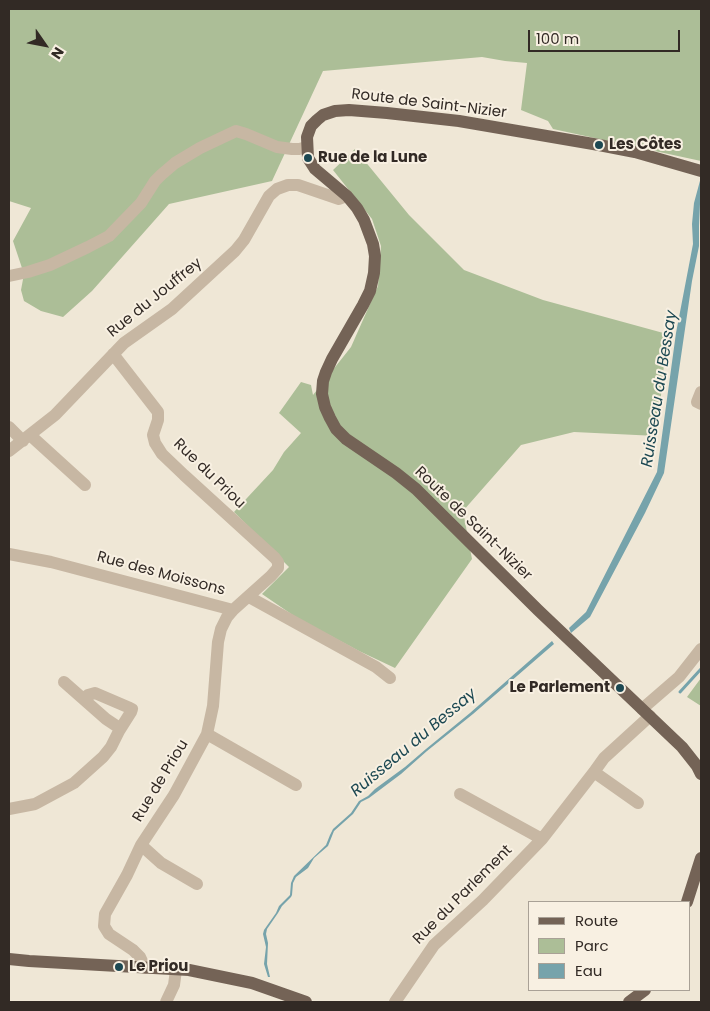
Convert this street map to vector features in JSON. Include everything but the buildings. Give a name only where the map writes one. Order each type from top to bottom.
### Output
[{"type":"main road","name":"Route de Saint-Nizier","points":[[701,171],[635,152],[582,142],[459,121],[349,110],[335,111],[323,115],[311,126],[307,137],[308,158],[316,169],[347,196],[357,208],[369,233],[375,256],[370,291],[326,372],[322,394],[325,407],[336,429],[346,439],[416,489],[538,610],[682,747],[701,774]]},
{"type":"main road","points":[[687,901],[701,858]]},
{"type":"main road","points":[[9,959],[189,970],[252,983],[306,1002]]},
{"type":"main road","points":[[629,1002],[644,991]]},
{"type":"street","points":[[9,276],[50,265],[109,236],[141,203],[155,181],[175,163],[200,148],[236,131],[277,147],[299,149],[307,147]]},
{"type":"street","name":"Rue du Jouffrey","points":[[9,451],[54,415],[124,343],[172,309],[235,251],[244,240],[269,196],[277,189],[288,185],[298,185],[339,199],[347,196]]},
{"type":"street","name":"Rue du Priou","points":[[112,354],[158,412],[158,420],[153,435],[155,443],[162,454],[275,558]]},
{"type":"street","points":[[701,392],[697,402],[701,404]]},
{"type":"street","points":[[9,426],[85,485]]},
{"type":"street","name":"Rue des Moissons","points":[[9,554],[51,562],[233,610],[275,572],[278,568],[278,562],[275,558]]},
{"type":"street","points":[[249,596],[376,666],[390,678]]},
{"type":"street","name":"Rue de Priou","points":[[145,968],[140,957],[110,934],[104,926],[105,914],[127,876],[141,845],[174,795],[207,734],[213,706],[218,642],[221,629],[233,610]]},
{"type":"street","name":"Rue du Parlement","points":[[395,1002],[434,945],[483,900],[542,839],[604,758],[680,676],[701,649]]},
{"type":"street","points":[[64,682],[118,727],[119,731]]},
{"type":"street","points":[[9,809],[35,804],[74,783],[103,757],[111,747],[132,709],[95,693],[88,695],[84,699]]},
{"type":"street","name":"Rue de Priou","points":[[207,734],[296,785]]},
{"type":"street","points":[[594,772],[638,803]]},
{"type":"street","name":"Rue du Parlement","points":[[460,794],[542,839]]},
{"type":"street","name":"Rue de Priou","points":[[141,845],[161,863],[197,884]]},
{"type":"street","points":[[166,1002],[174,985],[176,970]]},
{"type":"green space","points":[[9,9],[701,9],[701,161],[553,129],[548,121],[521,110],[527,63],[482,57],[323,71],[272,181],[169,204],[92,291],[63,317],[41,311],[24,301],[21,290],[24,274],[13,241],[31,208],[9,201]]},
{"type":"green space","points":[[355,149],[409,215],[464,270],[543,300],[667,334],[657,436],[574,432],[521,445],[463,511],[472,559],[395,668],[297,618],[262,594],[289,567],[234,512],[273,470],[284,452],[301,433],[279,413],[301,382],[311,385],[313,395],[351,347],[378,286],[381,246],[372,219],[333,170]]},
{"type":"green space","points":[[701,678],[701,706],[687,697]]},
{"type":"water","points":[[701,177],[699,246],[692,281],[664,473],[590,617],[571,633],[569,628],[586,612],[657,472],[676,333],[693,244],[694,203]]},
{"type":"water","points":[[552,641],[554,644],[473,714],[401,774],[361,802],[353,814],[334,831],[328,846],[314,858],[308,868],[296,877],[291,897],[282,906],[267,929],[267,964],[270,977],[268,977],[264,964],[266,947],[264,930],[279,906],[290,895],[294,876],[326,845],[333,829],[351,813],[359,801],[405,767]]},
{"type":"waterway","points":[[680,692],[701,669]]},
{"type":"place","name":"Les Côtes","points":[[599,145]]},
{"type":"place","name":"Rue de la Lune","points":[[308,158]]},
{"type":"place","name":"Le Parlement","points":[[620,688]]},
{"type":"place","name":"Le Priou","points":[[119,967]]},
{"type":"water label","name":"Ruisseau du Bessay","points":[[660,389]]},
{"type":"water label","name":"Ruisseau du Bessay","points":[[414,743]]}]
